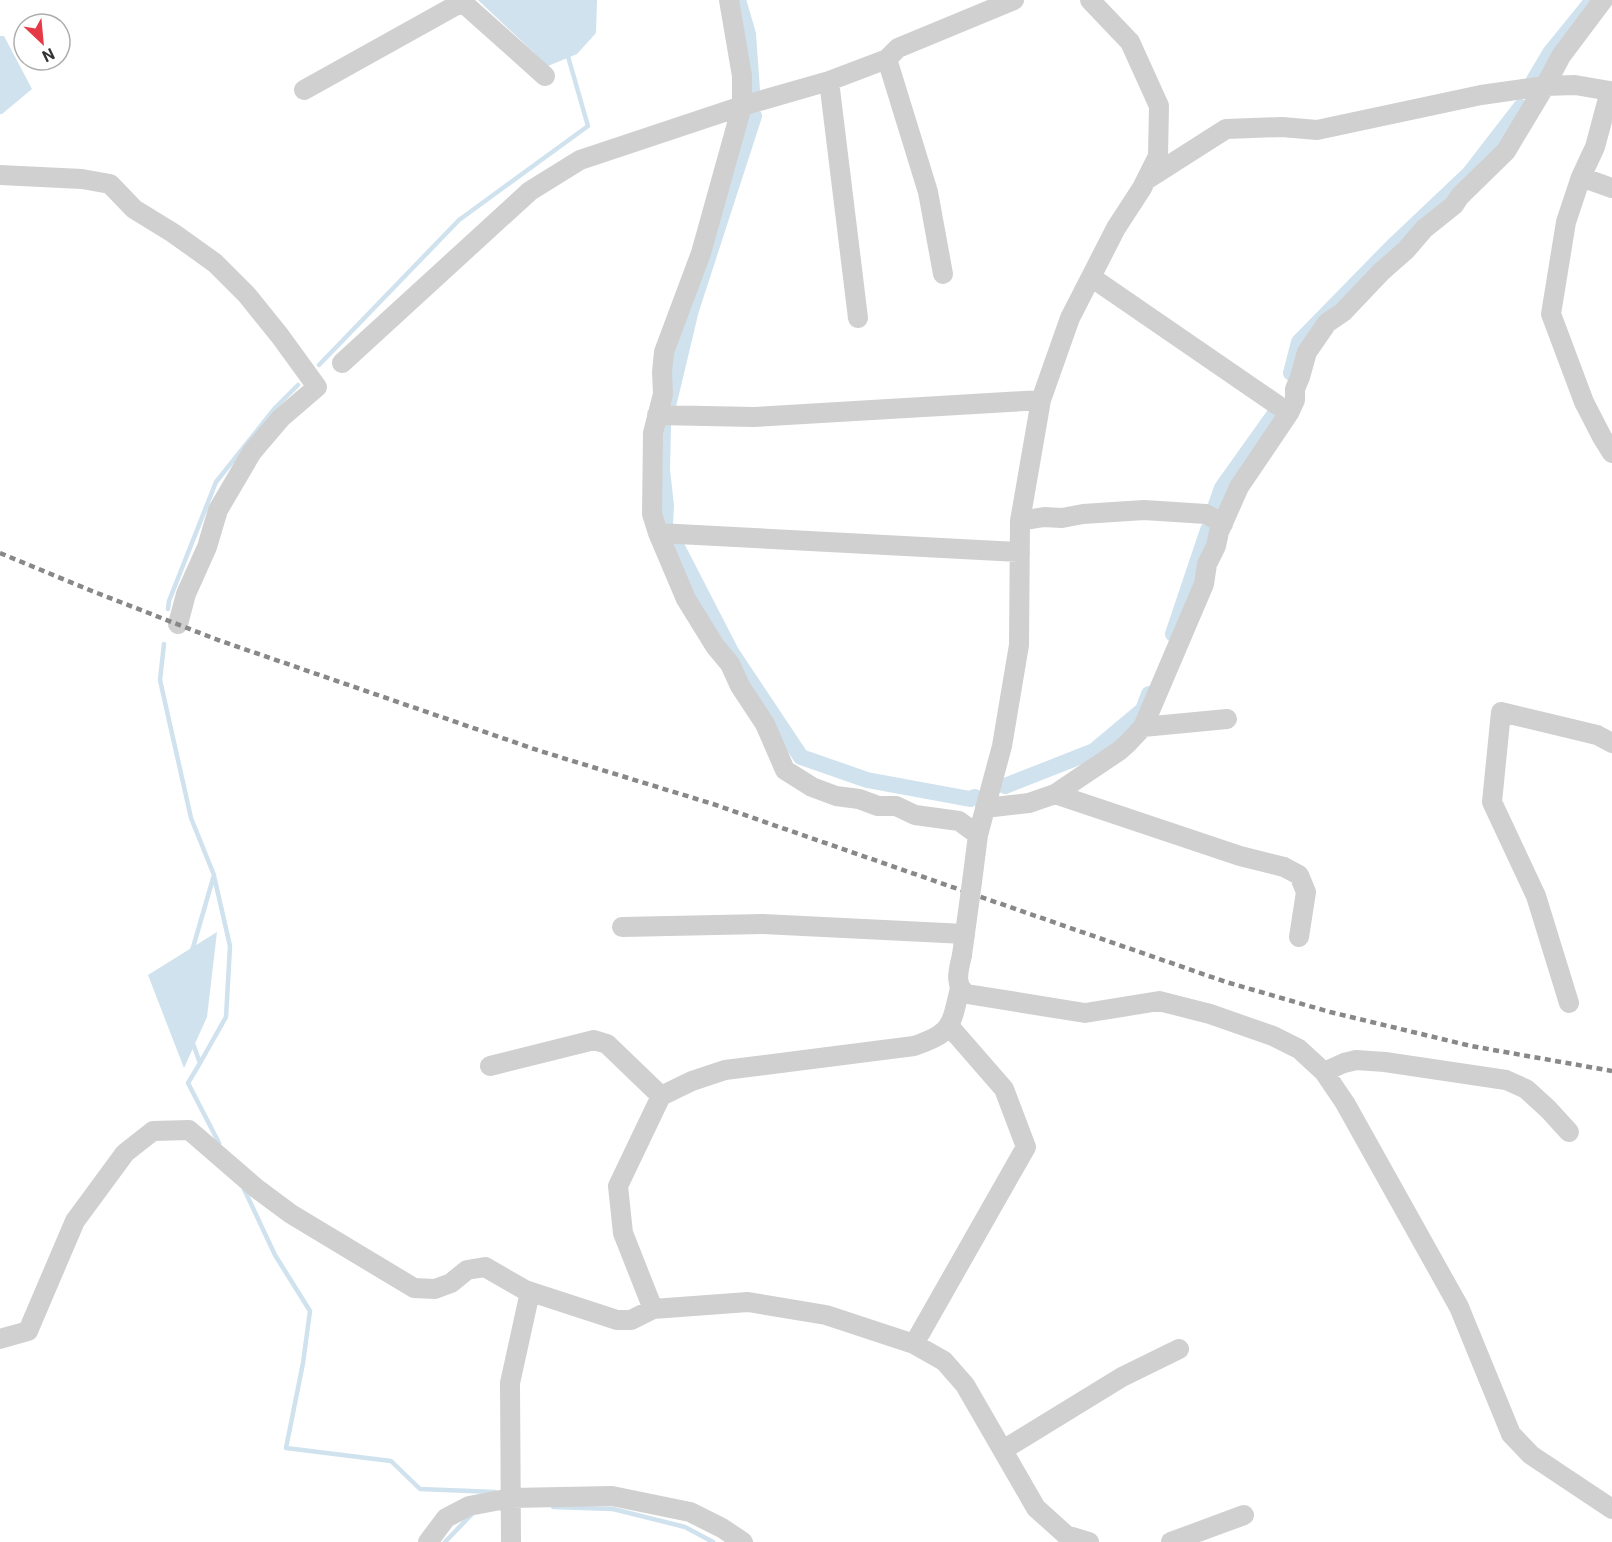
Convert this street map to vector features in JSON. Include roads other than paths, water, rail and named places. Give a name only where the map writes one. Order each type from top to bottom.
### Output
[{"type":"street","points":[[729,0],[742,76],[742,106],[701,253],[664,352],[663,394],[652,433],[652,514],[686,599],[730,664],[740,686],[765,724],[785,770],[812,787],[836,796],[859,799],[878,806],[896,806],[915,815],[959,821],[978,836]]},
{"type":"street","points":[[342,363],[530,191],[580,160],[742,106],[829,81],[887,59],[898,48],[1014,0]]},
{"type":"street","points":[[1090,0],[1130,42],[1159,106],[1158,156],[1116,228],[1070,318],[1041,400],[1020,521],[1019,645],[1002,746],[978,836],[958,982],[960,988],[967,994],[1085,1013],[1159,1001],[1210,1014],[1273,1036],[1299,1049],[1324,1072],[1345,1103],[1459,1307],[1511,1434],[1531,1455],[1612,1509]]},
{"type":"street","points":[[986,808],[1029,803],[1055,794],[1119,751],[1143,727],[1204,584],[1208,564],[1239,488],[1289,413],[1295,400],[1295,388],[1307,352],[1327,323],[1343,312],[1424,230],[1454,205],[1460,196],[1506,151],[1562,56],[1603,0]]},
{"type":"street","points":[[304,90],[461,1],[545,76]]},
{"type":"street","points":[[887,59],[928,192],[943,274]]},
{"type":"street","points":[[829,81],[858,318]]},
{"type":"street","points":[[1146,180],[1226,129],[1282,127],[1317,130],[1461,99],[1545,86],[1575,85],[1611,90],[1595,147],[1581,177],[1566,222],[1551,314],[1584,402],[1612,453]]},
{"type":"street","points":[[0,175],[82,179],[110,184],[134,209],[215,263],[247,295],[317,387],[281,418],[252,452],[218,510],[207,548],[186,594],[178,624]]},
{"type":"street","points":[[1581,177],[1612,188]]},
{"type":"street","points":[[1090,277],[1289,413]]},
{"type":"street","points":[[657,415],[754,417],[1041,400]]},
{"type":"street","points":[[1020,521],[1044,517],[1062,518],[1083,514],[1144,510],[1206,514],[1223,524]]},
{"type":"street","points":[[658,533],[1020,552]]},
{"type":"street","points":[[1569,1003],[1536,896],[1492,802],[1501,712],[1597,735],[1612,743]]},
{"type":"street","points":[[1143,727],[1227,719]]},
{"type":"street","points":[[1055,794],[1239,855],[1284,867],[1299,875],[1306,892],[1299,937]]},
{"type":"street","points":[[622,927],[763,924],[965,934]]},
{"type":"street","points":[[653,1309],[623,1233],[618,1186],[661,1096],[692,1081],[725,1070],[914,1046],[933,1040],[950,1027],[960,988]]},
{"type":"street","points":[[914,1344],[1026,1147],[1004,1089],[950,1027]]},
{"type":"street","points":[[490,1066],[594,1040],[607,1044],[661,1096]]},
{"type":"street","points":[[1324,1072],[1356,1060],[1461,1072],[1506,1080],[1526,1089],[1569,1132]]},
{"type":"street","points":[[0,1339],[28,1331],[75,1221],[125,1153],[153,1131],[189,1130],[256,1188],[291,1214],[414,1288],[435,1289],[451,1283],[467,1270],[485,1267],[530,1292],[617,1320],[631,1320],[653,1309],[748,1302],[826,1315],[914,1344],[944,1361],[965,1385],[1036,1508],[1066,1535],[1089,1542]]},
{"type":"street","points":[[511,1542],[510,1383],[530,1292]]},
{"type":"street","points":[[1003,1450],[1122,1377],[1179,1349]]},
{"type":"street","points":[[428,1542],[446,1518],[469,1506],[612,1496],[690,1512],[722,1528],[743,1542]]},
{"type":"street","points":[[1171,1542],[1244,1515]]},
{"type":"water","points":[[478,0],[597,0],[596,33],[577,54],[548,66]]},
{"type":"water","points":[[0,36],[4,36],[12,51],[12,72],[23,72],[32,89],[0,114]]},
{"type":"water","points":[[217,932],[207,1017],[184,1068],[148,975]]},
{"type":"waterway","points":[[738,0],[748,34],[752,90]]},
{"type":"waterway","points":[[1534,80],[1550,53],[1593,0]]},
{"type":"waterway","points":[[319,365],[459,220],[588,126],[567,53]]},
{"type":"waterway","points":[[1291,373],[1299,342],[1393,246],[1470,173],[1521,107]]},
{"type":"waterway","points":[[668,406],[691,310],[754,116]]},
{"type":"waterway","points":[[168,609],[169,601],[216,482],[275,408],[298,385]]},
{"type":"waterway","points":[[1216,505],[1222,488],[1274,415]]},
{"type":"waterway","points":[[663,426],[662,470],[666,506],[665,524]]},
{"type":"waterway","points":[[1173,634],[1208,530]]},
{"type":"waterway","points":[[678,549],[731,652],[801,757],[867,780],[970,799],[975,797]]},
{"type":"waterway","points":[[164,644],[160,680],[191,818],[214,875],[192,951]]},
{"type":"waterway","points":[[1005,786],[1094,751],[1143,710],[1149,694]]},
{"type":"waterway","points":[[200,1063],[226,1017],[230,946],[214,876]]},
{"type":"waterway","points":[[192,1041],[200,1063],[188,1083],[219,1143]]},
{"type":"waterway","points":[[244,1189],[275,1255],[310,1311],[303,1363],[286,1448],[391,1461],[420,1489],[495,1492],[496,1495]]},
{"type":"waterway","points":[[553,1507],[613,1509],[685,1527],[713,1542]]},
{"type":"waterway","points":[[445,1542],[472,1514]]},
{"type":"railway","points":[[0,553],[218,640],[540,751],[713,804],[1226,982],[1330,1012],[1471,1046],[1612,1071]]}]
